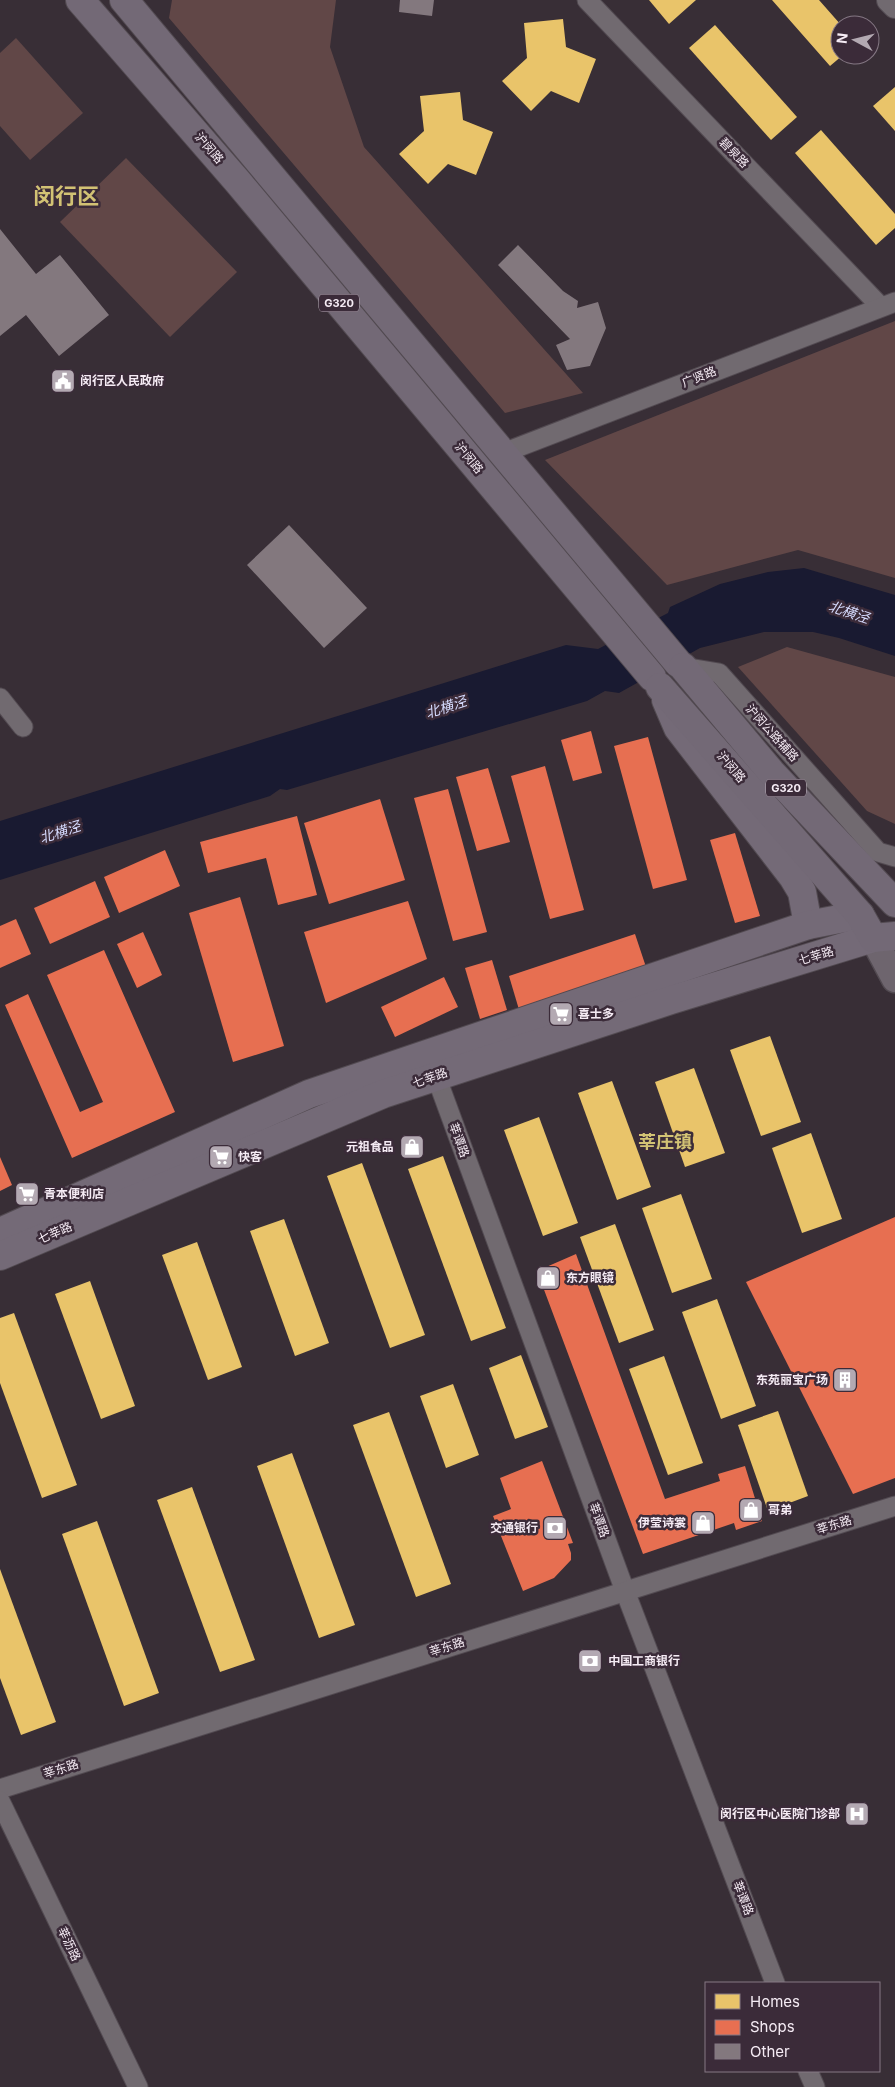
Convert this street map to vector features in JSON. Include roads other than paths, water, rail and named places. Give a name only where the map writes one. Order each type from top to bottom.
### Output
[{"type":"highway","name":"沪闵路","points":[[80,0],[244,189],[656,682],[876,930]]},
{"type":"highway","name":"G320","points":[[124,0],[771,772],[895,904],[876,930]]},
{"type":"highway","points":[[150,31],[151,0]]},
{"type":"main road","points":[[656,682],[678,728],[802,892],[808,924]]},
{"type":"main road","name":"七莘路","points":[[0,1256],[383,1094],[430,1066],[808,924],[876,930]]},
{"type":"main road","points":[[876,930],[895,979]]},
{"type":"main road","name":"七莘路","points":[[0,1232],[310,1094],[430,1066],[661,1003],[876,930]]},
{"type":"street","name":"碧泉路","points":[[587,0],[888,304]]},
{"type":"street","points":[[889,0],[895,6]]},
{"type":"street","name":"广贤路","points":[[503,453],[888,304]]},
{"type":"street","name":"沪闵公路辅路","points":[[680,665],[719,673],[878,852],[895,856]]},
{"type":"street","points":[[0,698],[23,727]]},
{"type":"street","name":"莘谭路","points":[[430,1066],[625,1591],[775,1982]]},
{"type":"street","name":"莘东路","points":[[0,1788],[895,1506]]},
{"type":"street","name":"莘沥路","points":[[0,1802],[138,2087]]},
{"type":"street","points":[[808,2072],[815,2087]]},
{"type":"water","name":"北横泾","points":[[804,568],[895,595],[895,656],[839,638],[813,632],[764,632],[700,648],[619,693],[605,691],[587,701],[287,790],[280,789],[270,796],[0,880],[0,821],[566,645],[598,649],[668,613],[670,607],[720,584],[768,572]]},
{"type":"place","name":"闵行区人民政府","points":[[63,381]]},
{"type":"place","name":"喜士多","points":[[561,1014]]},
{"type":"place","name":"元祖食品","points":[[412,1147]]},
{"type":"place","name":"快客","points":[[221,1157]]},
{"type":"place","name":"青本便利店","points":[[27,1194]]},
{"type":"place","name":"东方眼镜","points":[[548,1278]]},
{"type":"place","name":"东苑丽宝广场","points":[[845,1380]]},
{"type":"place","name":"哥弟","points":[[751,1510]]},
{"type":"place","name":"伊莹诗裳","points":[[703,1523]]},
{"type":"place","name":"交通银行","points":[[555,1528]]},
{"type":"place","name":"中国工商银行","points":[[590,1661]]},
{"type":"place","name":"闵行区中心医院门诊部","points":[[857,1814]]},
{"type":"district","name":"闵行区","points":[[66,196]]},
{"type":"district","name":"莘庄镇","points":[[665,1142]]}]
